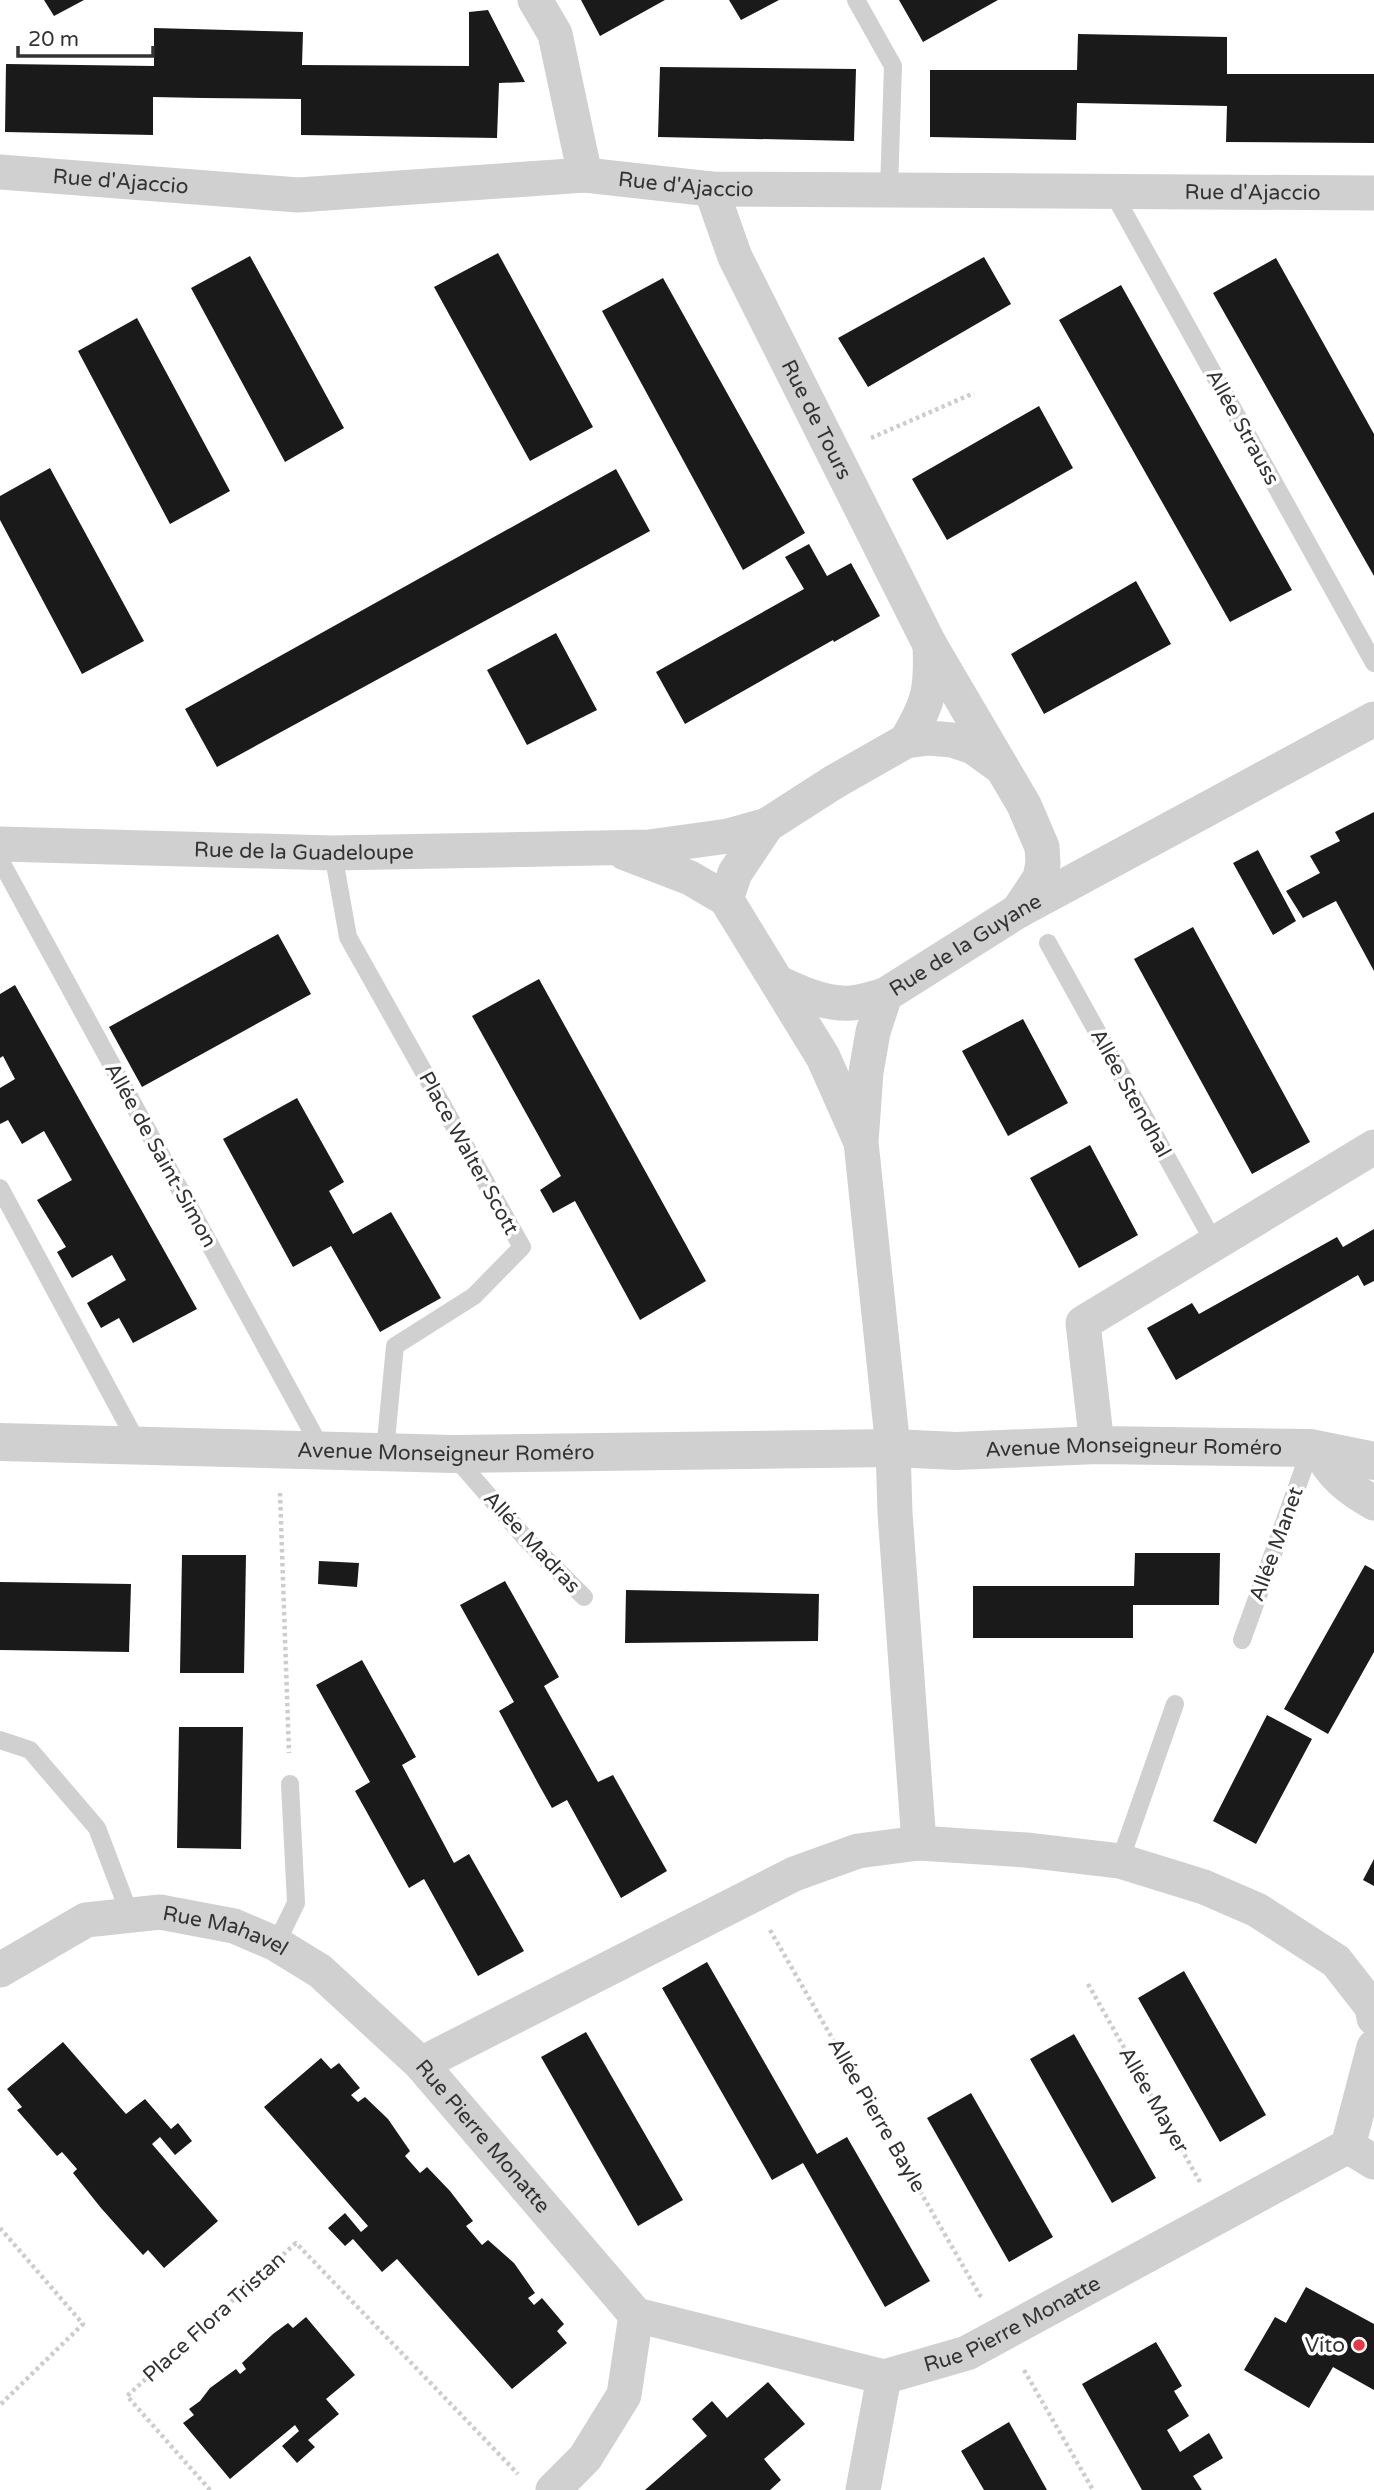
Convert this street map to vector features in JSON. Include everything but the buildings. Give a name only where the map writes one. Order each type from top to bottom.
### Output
[{"type":"street","points":[[535,0],[555,34],[585,175]]},
{"type":"street","name":"Rue d'Ajaccio","points":[[0,172],[298,195],[585,175],[711,189],[1374,193]]},
{"type":"street","name":"Rue de Tours","points":[[711,189],[734,257],[930,645],[1024,804],[1042,847],[1043,863],[1040,878],[1018,911]]},
{"type":"street","name":"Rue de Tours","points":[[906,741],[923,712],[932,679],[930,645]]},
{"type":"street","name":"Rue de la Guyane","points":[[893,1448],[861,1142],[866,1072],[873,1032],[885,995],[1018,911],[1374,719]]},
{"type":"street","points":[[906,741],[929,738],[952,740],[973,747],[1001,767]]},
{"type":"street","name":"Rue de la Guadeloupe","points":[[0,844],[333,853],[649,848],[689,843],[767,825],[834,782],[906,741]]},
{"type":"street","points":[[726,899],[735,873],[767,825]]},
{"type":"street","name":"Rue de la Guadeloupe","points":[[609,848],[690,878],[726,899],[823,1056],[861,1142]]},
{"type":"street","points":[[779,983],[826,1001],[851,1003],[885,995]]},
{"type":"street","points":[[1097,1444],[1083,1324],[1374,1147]]},
{"type":"street","name":"Avenue Monseigneur Roméro","points":[[0,1442],[453,1454],[893,1448],[956,1451],[1097,1444],[1315,1449],[1374,1461]]},
{"type":"street","points":[[893,1448],[895,1513],[919,1843]]},
{"type":"street","points":[[1315,1449],[1335,1476],[1352,1491],[1374,1503]]},
{"type":"street","name":"Rue Pierre Monatte","points":[[636,2315],[421,2064],[794,1874],[858,1851],[919,1843],[1026,1850],[1120,1861],[1204,1887],[1257,1910],[1336,1961],[1373,2010]]},
{"type":"street","name":"Rue Mahavel","points":[[0,1970],[86,1920],[160,1912],[222,1924],[276,1944],[320,1971],[421,2064]]},
{"type":"street","name":"Rue Pierre Monatte","points":[[884,2377],[967,2353],[1220,2216],[1361,2154],[1374,2047]]},
{"type":"street","points":[[538,2485],[585,2458],[624,2395],[636,2315],[884,2377],[863,2490]]},
{"type":"lane","points":[[856,0],[893,66],[889,189]]},
{"type":"lane","name":"Allée Strauss","points":[[1112,191],[1374,663]]},
{"type":"lane","name":"Place Walter Scott","points":[[333,853],[348,937],[522,1247],[474,1296],[395,1346],[385,1451]]},
{"type":"lane","name":"Allée de Saint-Simon","points":[[0,860],[322,1451]]},
{"type":"lane","name":"Allée Stendhal","points":[[1048,943],[1214,1244]]},
{"type":"lane","points":[[0,1188],[139,1446]]},
{"type":"lane","name":"Allée Manet","points":[[1242,1640],[1315,1449]]},
{"type":"lane","name":"Allée Madras","points":[[453,1454],[527,1540],[584,1597]]},
{"type":"lane","points":[[1120,1861],[1175,1704]]},
{"type":"lane","points":[[0,1740],[30,1750],[97,1828],[130,1915]]},
{"type":"lane","points":[[276,1944],[296,1903],[290,1784]]},
{"type":"path","points":[[835,453],[974,393]]},
{"type":"path","points":[[279,1450],[290,1784]]},
{"type":"path","name":"Allée Pierre Bayle","points":[[751,1896],[1093,2490]]},
{"type":"path","name":"Allée Mayer","points":[[1088,1984],[1220,2216]]},
{"type":"path","points":[[0,2228],[83,2324],[0,2404]]},
{"type":"path","name":"Place Flora Tristan","points":[[210,2490],[127,2396],[296,2243],[538,2485]]},
{"type":"place","name":"Vito","points":[[1359,2345]]}]
